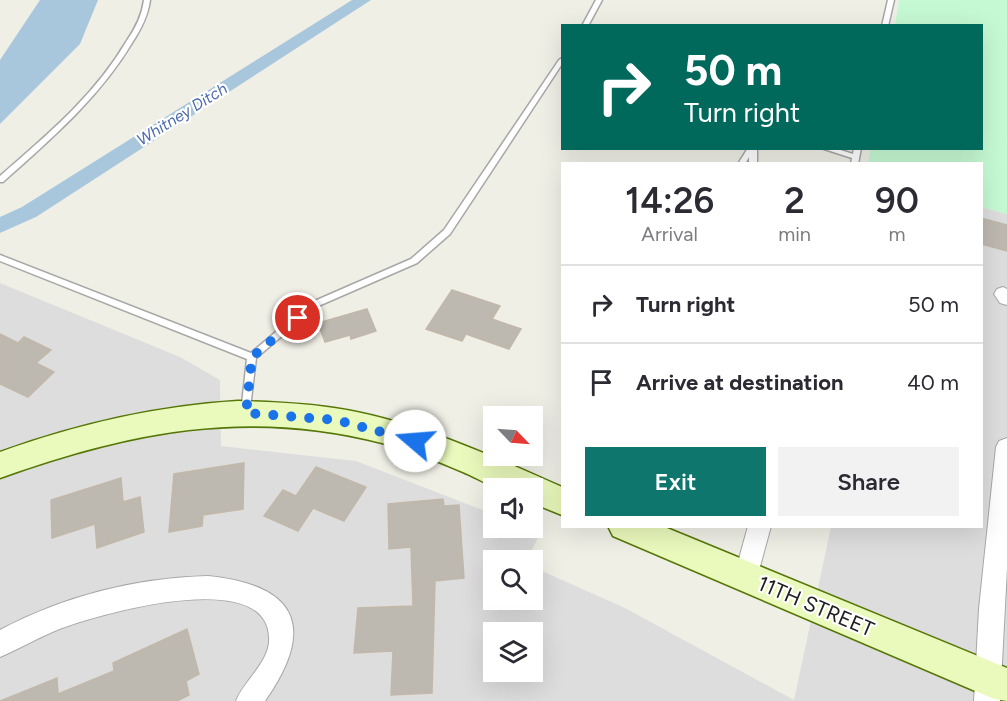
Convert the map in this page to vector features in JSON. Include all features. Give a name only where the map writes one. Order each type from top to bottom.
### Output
[{"type":"street","points":[[0,465],[78,437],[144,422],[210,414],[246,413],[336,420],[383,430],[431,446],[561,501]]},
{"type":"street","points":[[994,688],[1007,447]]},
{"type":"street","name":"11TH STREET","points":[[629,528],[746,577],[994,688]]},
{"type":"street","points":[[746,577],[759,528]]},
{"type":"street","points":[[0,644],[57,617],[103,602],[145,592],[205,588],[249,593],[265,600],[273,608],[282,636],[281,647],[249,701]]},
{"type":"lane","points":[[0,180],[78,112],[118,64],[146,13],[147,0]]},
{"type":"lane","points":[[586,24],[599,0]]},
{"type":"lane","points":[[885,24],[891,0]]},
{"type":"lane","points":[[246,413],[252,357],[313,305],[414,261],[447,232],[561,61]]},
{"type":"lane","points":[[829,150],[855,160]]},
{"type":"lane","points":[[0,258],[252,357]]},
{"type":"shaded area","points":[[983,208],[1007,214],[1007,701],[0,701],[0,283],[180,357],[220,380],[221,446],[356,461],[483,510],[483,538],[538,538],[532,550],[483,550],[483,610],[543,610],[543,571],[625,608],[794,700],[831,528],[983,528]]},
{"type":"green space","points":[[899,0],[1007,0],[1007,214],[983,208],[983,162],[868,162],[871,150],[983,150],[983,24],[895,24]]},
{"type":"water","points":[[40,0],[98,0],[80,44],[0,124],[0,60]]},
{"type":"building","points":[[983,219],[1007,225],[1007,251],[983,245]]},
{"type":"building","points":[[452,290],[500,306],[492,319],[521,329],[509,349],[466,334],[462,341],[426,329]]},
{"type":"building","points":[[367,309],[376,331],[351,339],[350,335],[325,342],[318,323]]},
{"type":"building","points":[[0,334],[18,343],[24,337],[51,350],[36,363],[54,372],[28,397],[0,384]]},
{"type":"building","points":[[244,463],[243,509],[203,515],[202,526],[169,532],[174,474]]},
{"type":"building","points":[[316,467],[366,487],[344,521],[313,508],[298,531],[264,516],[283,490],[296,496]]},
{"type":"building","points":[[121,478],[123,502],[140,497],[144,532],[97,548],[95,524],[52,538],[51,500]]},
{"type":"building","points":[[443,499],[444,506],[459,505],[464,578],[435,581],[432,693],[391,695],[393,651],[354,653],[358,608],[413,606],[411,547],[389,549],[388,504]]},
{"type":"building","points":[[187,629],[199,674],[186,681],[189,695],[177,701],[0,701],[57,678],[58,694],[114,671],[113,663]]},
{"type":"waterway","name":"Whitney Ditch","points":[[0,226],[29,212],[363,0]]},
{"type":"route","points":[[298,318],[252,357],[246,413],[336,420],[383,430],[415,441]]}]
